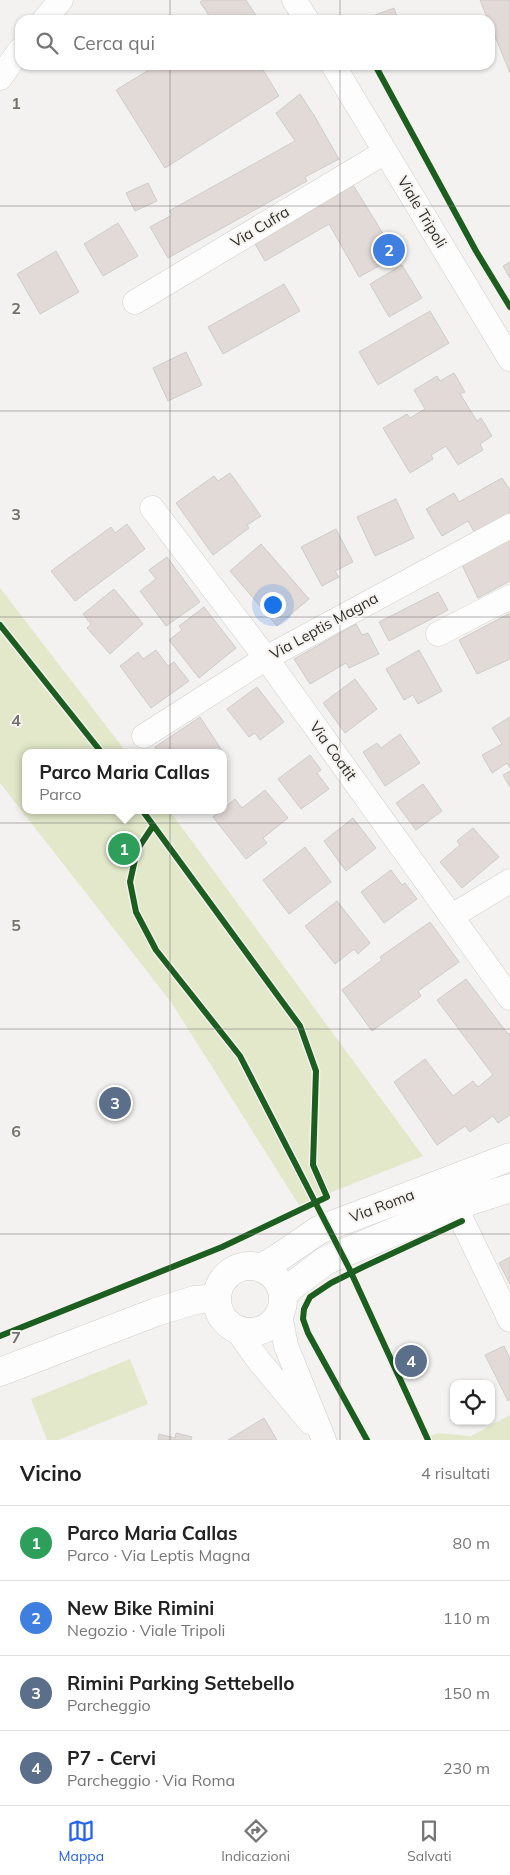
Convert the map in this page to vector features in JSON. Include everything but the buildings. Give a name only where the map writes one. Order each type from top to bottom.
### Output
[{"type":"main road","name":"Via Roma","points":[[261,1268],[320,1230],[510,1157]]},
{"type":"main road","name":"Via Roma","points":[[281,1304],[325,1261],[455,1206],[510,1188]]},
{"type":"main road","points":[[243,1266],[261,1268],[276,1278],[281,1304],[269,1327],[244,1332],[228,1324],[222,1316],[217,1298],[220,1286],[232,1272],[243,1266]]},
{"type":"main road","points":[[0,1372],[156,1312],[195,1300],[217,1298]]},
{"type":"street","points":[[48,15],[61,0]]},
{"type":"street","points":[[0,78],[15,57]]},
{"type":"street","name":"Viale Tripoli","points":[[336,70],[510,358]]},
{"type":"street","name":"Via Cufra","points":[[135,302],[386,152]]},
{"type":"street","name":"Via Coatit","points":[[152,508],[266,658],[510,998]]},
{"type":"street","name":"Via Leptis Magna","points":[[144,736],[266,658],[510,526]]},
{"type":"street","points":[[438,634],[510,597]]},
{"type":"street","points":[[452,916],[510,881]]},
{"type":"street","points":[[455,1206],[510,1320]]},
{"type":"street","points":[[281,1304],[286,1346],[322,1436]]},
{"type":"street","points":[[236,1329],[290,1399],[322,1436]]},
{"type":"green space","points":[[0,588],[124,749],[22,749],[22,811],[0,783]]},
{"type":"green space","points":[[24,814],[172,814],[423,1156],[299,1205],[171,1002]]},
{"type":"green space","points":[[130,1359],[148,1404],[58,1440],[47,1440],[31,1399]]},
{"type":"green space","points":[[510,1415],[510,1440],[422,1440],[438,1433],[471,1436],[495,1425],[495,1423]]},
{"type":"cycle path","points":[[378,70],[476,251],[510,307]]},
{"type":"cycle path","points":[[0,625],[99,749]]},
{"type":"cycle path","points":[[0,1336],[222,1247],[327,1197],[313,1165],[316,1071],[300,1026],[145,814]]},
{"type":"cycle path","points":[[153,826],[137,850],[130,882],[136,912],[156,950],[240,1056],[349,1268],[428,1440]]},
{"type":"cycle path","points":[[367,1440],[308,1333],[303,1319],[304,1309],[310,1297],[331,1283],[462,1221]]},
{"type":"place","name":"New Bike Rimini","points":[[389,250]]},
{"type":"place","name":"Parco Maria Callas","points":[[124,849]]},
{"type":"place","name":"Rimini Parking Settebello","points":[[115,1103]]},
{"type":"place","name":"P7 - Cervi","points":[[411,1361]]}]
